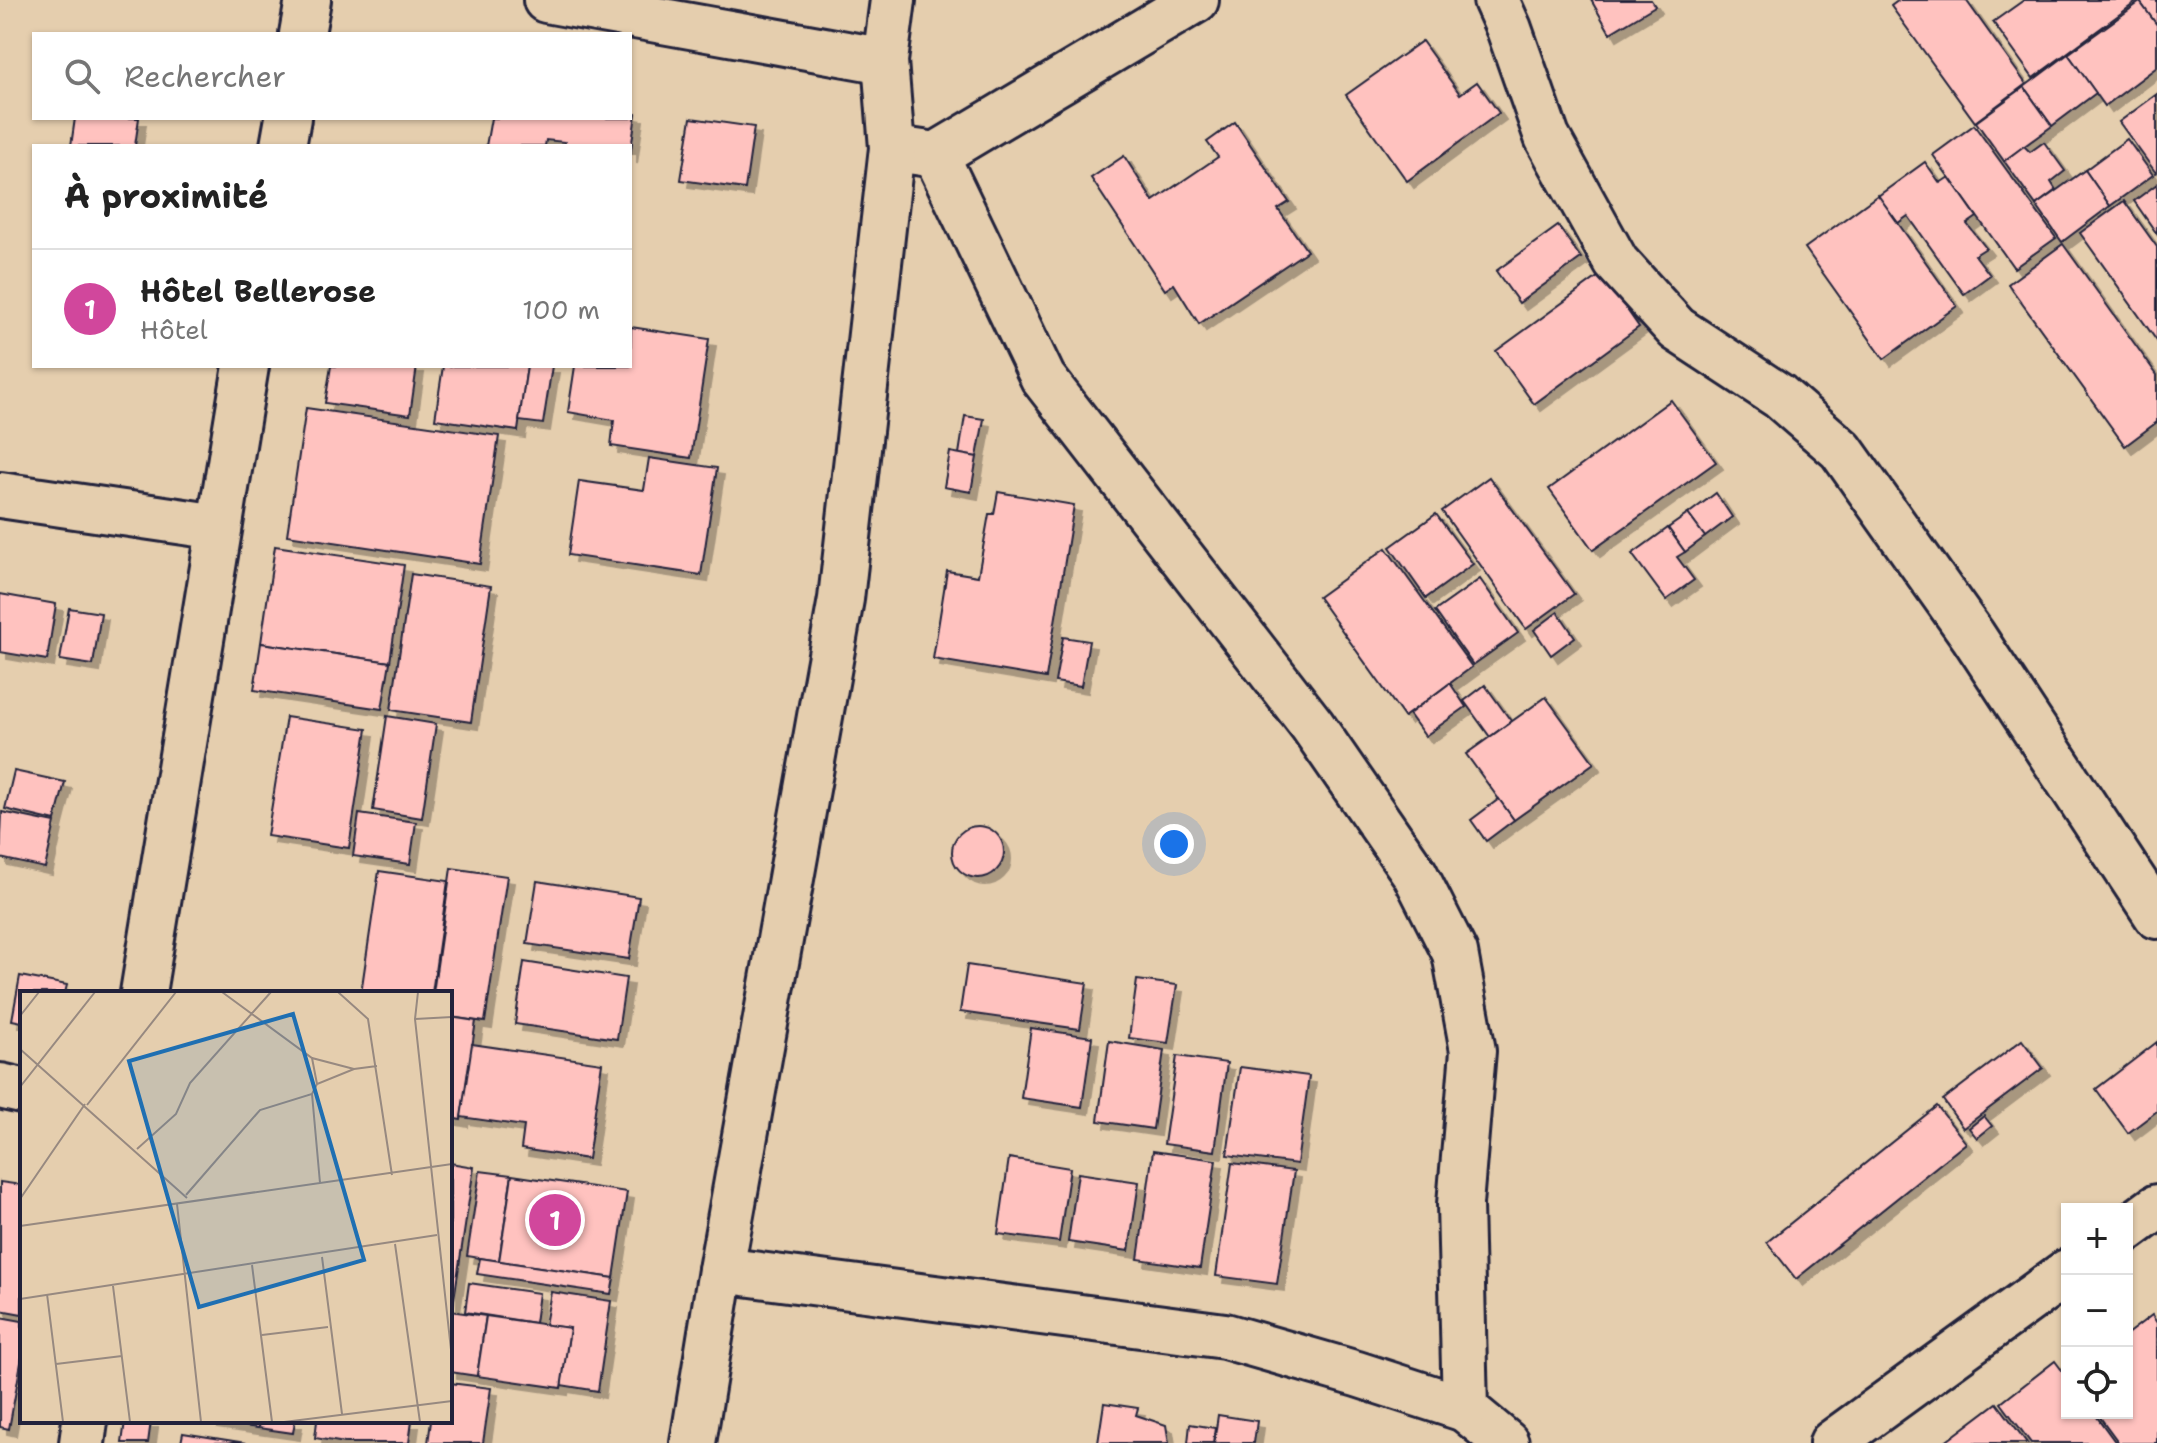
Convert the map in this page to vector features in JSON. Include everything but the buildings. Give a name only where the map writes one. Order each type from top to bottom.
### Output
[{"type":"street","points":[[302,32],[308,0]]},
{"type":"street","points":[[546,0],[885,61]]},
{"type":"street","points":[[693,1443],[841,599],[892,148],[885,61],[893,0]]},
{"type":"street","points":[[892,148],[936,155],[1196,0]]},
{"type":"street","points":[[1496,0],[1547,137],[1616,262],[1677,329],[1779,396],[1841,450],[1973,636],[2157,916]]},
{"type":"street","points":[[283,144],[288,120]]},
{"type":"street","points":[[936,155],[1043,378],[1312,725],[1415,874],[1455,953],[1473,1051],[1460,1204],[1465,1409]]},
{"type":"street","points":[[143,991],[246,368]]},
{"type":"street","points":[[0,495],[219,527]]},
{"type":"street","points":[[0,1086],[20,1091]]},
{"type":"street","points":[[2133,1225],[2157,1207]]},
{"type":"street","points":[[721,1270],[1225,1336],[1465,1409],[1506,1443]]},
{"type":"street","points":[[1832,1443],[2063,1275]]},
{"type":"street","points":[[82,1443],[85,1423]]},
{"type":"place","name":"Hôtel Bellerose","points":[[555,1220]]}]
